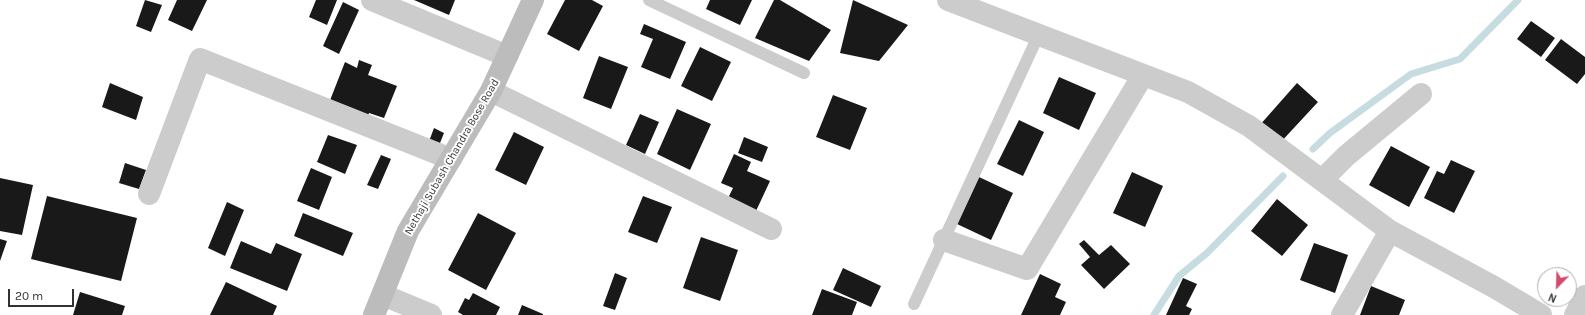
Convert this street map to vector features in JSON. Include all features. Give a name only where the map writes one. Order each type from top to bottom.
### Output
[{"type":"main road","name":"Nethaji Subash Chandra Bose Road","points":[[374,315],[408,231],[490,91],[533,0]]},
{"type":"street","points":[[372,0],[507,56]]},
{"type":"street","points":[[948,0],[1188,92],[1249,126],[1390,230],[1494,287],[1541,315]]},
{"type":"street","points":[[149,194],[200,59],[450,159]]},
{"type":"street","points":[[944,240],[1027,269],[1142,75]]},
{"type":"street","points":[[490,91],[770,229]]},
{"type":"street","points":[[1322,180],[1346,156],[1421,94]]},
{"type":"street","points":[[1342,315],[1390,230]]},
{"type":"street","points":[[383,295],[431,315]]},
{"type":"street","points":[[1575,315],[1585,296]]},
{"type":"lane","points":[[649,0],[804,73]]},
{"type":"lane","points":[[914,304],[1039,34]]},
{"type":"building","points":[[145,0],[162,5],[151,32],[136,26]]},
{"type":"building","points":[[177,0],[207,0],[192,31],[168,20]]},
{"type":"building","points":[[316,0],[337,0],[327,25],[309,17]]},
{"type":"building","points":[[414,0],[455,0],[449,15]]},
{"type":"building","points":[[565,0],[592,0],[603,6],[579,51],[547,34]]},
{"type":"building","points":[[710,0],[752,0],[740,25],[706,9]]},
{"type":"building","points":[[774,0],[780,0],[831,30],[809,61],[755,38]]},
{"type":"building","points":[[853,0],[908,25],[879,61],[840,53]]},
{"type":"building","points":[[343,2],[359,10],[339,54],[323,46]]},
{"type":"building","points":[[1531,21],[1555,38],[1541,57],[1517,39]]},
{"type":"building","points":[[644,24],[686,42],[670,79],[641,67],[653,39],[640,34]]},
{"type":"building","points":[[1561,39],[1585,57],[1585,74],[1577,84],[1545,60]]},
{"type":"building","points":[[700,47],[731,62],[712,101],[681,86]]},
{"type":"building","points":[[599,56],[628,67],[611,109],[583,98]]},
{"type":"building","points":[[359,60],[372,65],[368,75],[397,86],[384,118],[369,113],[365,123],[327,108],[345,62],[357,68]]},
{"type":"building","points":[[1059,77],[1096,93],[1079,130],[1043,113]]},
{"type":"building","points":[[110,83],[143,97],[136,120],[102,107]]},
{"type":"building","points":[[1297,83],[1318,102],[1279,144],[1259,126]]},
{"type":"building","points":[[833,95],[867,108],[850,150],[816,137]]},
{"type":"building","points":[[677,109],[711,124],[690,170],[657,154]]},
{"type":"building","points":[[640,114],[659,122],[645,154],[626,145]]},
{"type":"building","points":[[1019,120],[1044,132],[1023,176],[997,164]]},
{"type":"building","points":[[434,128],[444,133],[438,148],[428,144]]},
{"type":"building","points":[[514,132],[544,147],[526,185],[495,170]]},
{"type":"building","points":[[328,135],[357,145],[345,174],[317,162]]},
{"type":"building","points":[[744,137],[768,147],[762,162],[738,153]]},
{"type":"building","points":[[1391,146],[1430,167],[1409,207],[1369,185]]},
{"type":"building","points":[[734,154],[751,162],[747,171],[770,181],[756,211],[728,198],[733,188],[721,183]]},
{"type":"building","points":[[381,155],[391,159],[378,189],[367,185]]},
{"type":"building","points":[[1451,160],[1475,171],[1454,213],[1424,198],[1437,171],[1444,174]]},
{"type":"building","points":[[125,163],[146,170],[139,189],[119,183]]},
{"type":"building","points":[[311,168],[332,177],[319,210],[297,201]]},
{"type":"building","points":[[1132,172],[1163,186],[1145,227],[1113,213]]},
{"type":"building","points":[[979,177],[1013,193],[991,240],[957,224]]},
{"type":"building","points":[[0,178],[33,185],[22,235],[0,231]]},
{"type":"building","points":[[47,196],[137,218],[121,281],[31,259]]},
{"type":"building","points":[[643,196],[672,207],[657,243],[628,232]]},
{"type":"building","points":[[1277,199],[1308,225],[1282,256],[1251,231]]},
{"type":"building","points":[[227,202],[244,210],[225,256],[208,248]]},
{"type":"building","points":[[303,213],[353,233],[343,256],[294,236]]},
{"type":"building","points":[[478,213],[516,233],[486,290],[448,270]]},
{"type":"building","points":[[701,237],[738,250],[720,301],[683,288]]},
{"type":"building","points":[[0,239],[7,241],[0,261]]},
{"type":"building","points":[[1084,240],[1099,255],[1111,245],[1130,264],[1104,289],[1081,265],[1090,257],[1079,244]]},
{"type":"building","points":[[241,241],[271,254],[276,243],[302,254],[287,291],[230,268]]},
{"type":"building","points":[[1314,243],[1348,255],[1335,293],[1300,280]]},
{"type":"building","points":[[843,268],[881,286],[871,307],[833,290]]},
{"type":"building","points":[[615,273],[627,278],[615,310],[603,306]]},
{"type":"building","points":[[1040,274],[1061,284],[1055,297],[1066,302],[1060,315],[1021,315]]},
{"type":"building","points":[[1183,278],[1197,284],[1186,306],[1192,309],[1189,315],[1166,315]]},
{"type":"building","points":[[226,282],[277,306],[273,315],[210,315]]},
{"type":"building","points":[[1371,286],[1405,300],[1399,315],[1360,315]]},
{"type":"building","points":[[822,289],[857,302],[852,315],[812,315]]},
{"type":"building","points":[[80,292],[125,306],[122,315],[73,315]]},
{"type":"building","points":[[473,293],[500,307],[496,315],[463,315],[458,312],[465,298],[469,300]]},
{"type":"building","points":[[522,305],[543,314],[543,315],[518,315]]},
{"type":"waterway","points":[[1313,149],[1330,133],[1411,74],[1460,59],[1518,0]]},
{"type":"waterway","points":[[1154,315],[1179,276],[1207,253],[1283,176]]}]
